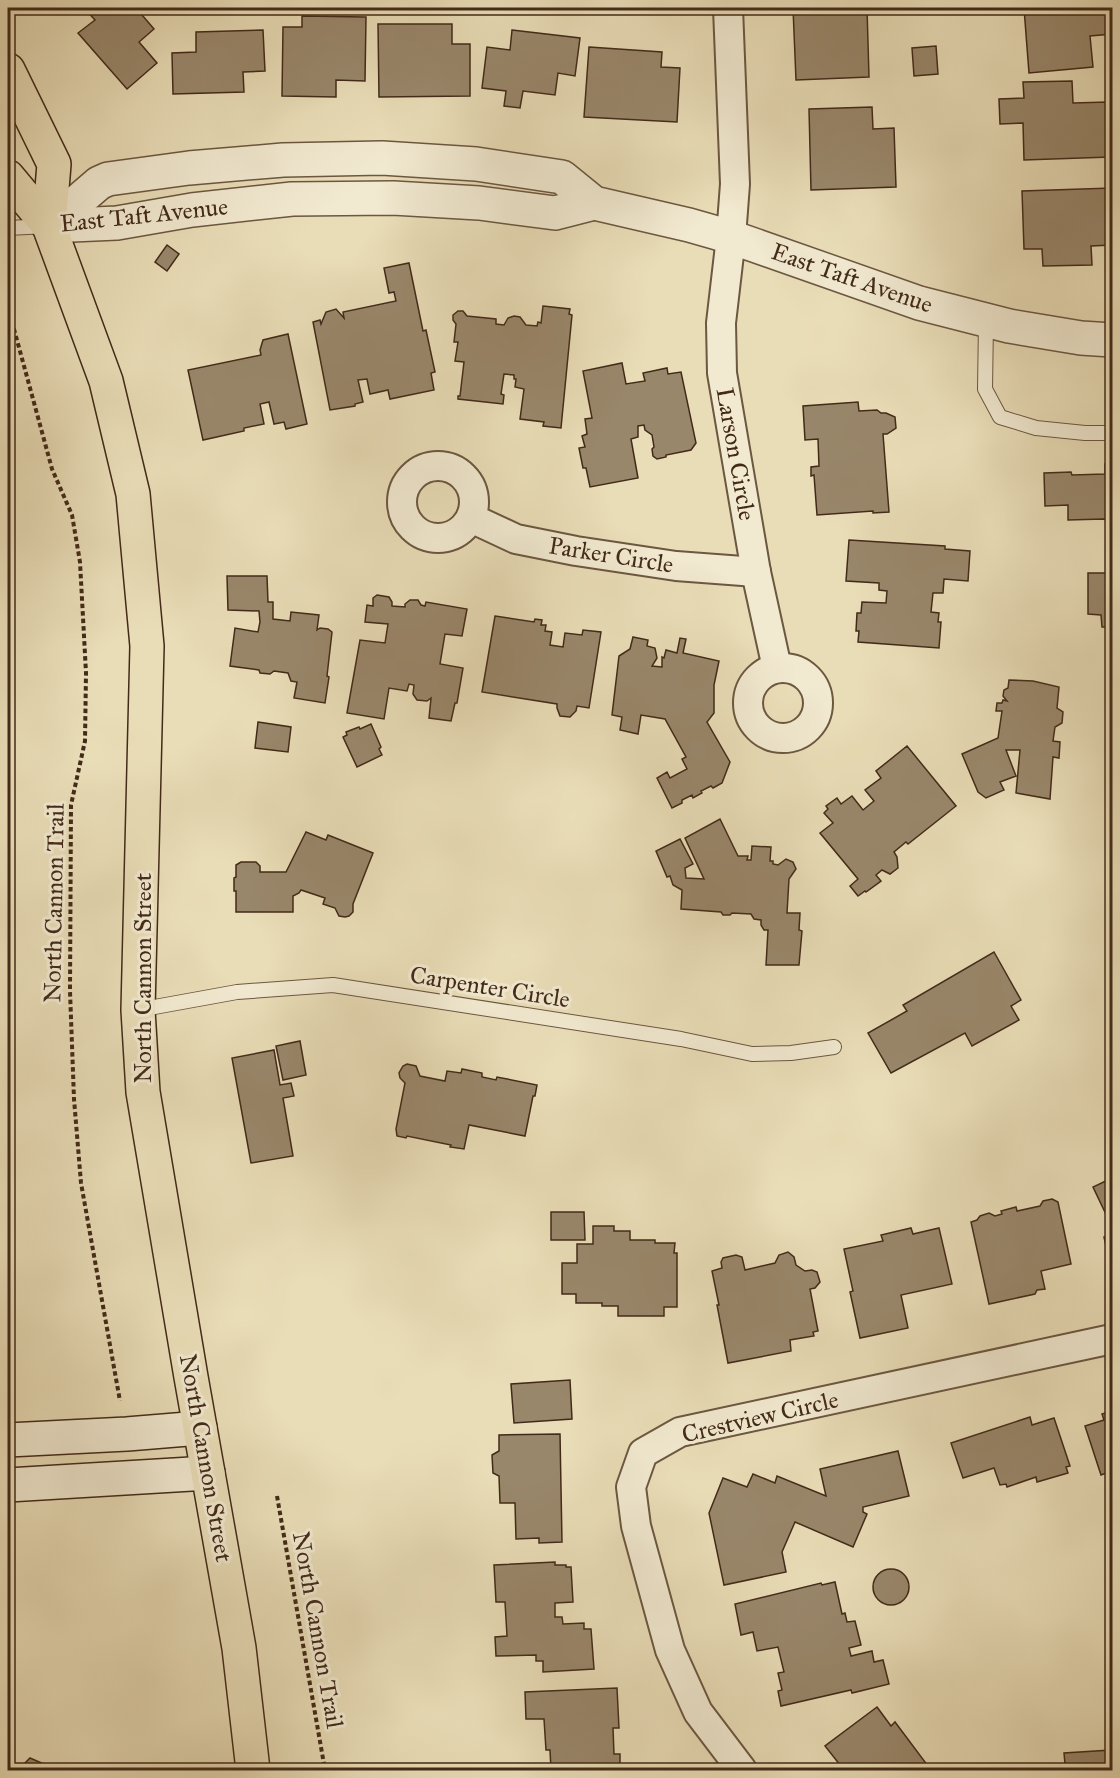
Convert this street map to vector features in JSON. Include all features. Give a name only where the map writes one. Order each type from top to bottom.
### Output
[{"type":"main road","name":"North Cannon Street","points":[[8,70],[54,164],[49,226]]},
{"type":"main road","name":"North Cannon Street","points":[[8,177],[49,226],[106,381],[134,494],[147,646],[138,1010],[143,1092],[239,1648],[253,1770]]},
{"type":"street","name":"Larson Circle","points":[[728,8],[735,184],[721,323],[722,373],[756,572],[777,668]]},
{"type":"street","name":"East Taft Avenue","points":[[49,226],[99,183],[108,179],[284,159],[382,158],[486,166],[562,177],[594,203],[731,237],[919,303],[986,322],[1081,338],[1113,340]]},
{"type":"street","name":"East Taft Avenue","points":[[49,226],[117,223],[192,210],[292,199],[393,198],[479,203],[555,213],[594,203]]},
{"type":"street","name":"Parker Circle","points":[[471,518],[516,539],[676,566],[756,572]]},
{"type":"street","name":"Crestview Circle","points":[[742,1770],[698,1712],[670,1650],[636,1526],[631,1487],[643,1454],[680,1432],[1113,1339]]},
{"type":"street","points":[[8,1440],[200,1428]]},
{"type":"street","points":[[8,1485],[208,1473]]},
{"type":"lane","points":[[8,228],[49,226]]},
{"type":"lane","points":[[986,322],[985,389],[1000,417],[1036,428],[1085,433],[1113,433]]},
{"type":"lane","name":"Carpenter Circle","points":[[138,1010],[237,992],[333,986],[681,1039],[752,1054],[791,1053],[834,1047]]},
{"type":"path","name":"North Cannon Trail","points":[[8,307],[52,469],[72,515],[80,562],[86,673],[84,741],[71,805],[70,991],[74,1099],[81,1183],[120,1401]]},
{"type":"path","name":"North Cannon Trail","points":[[277,1496],[324,1770]]},
{"type":"building","points":[[84,8],[136,8],[154,29],[139,42],[157,63],[127,89],[78,33],[95,20]]},
{"type":"building","points":[[793,8],[867,8],[869,77],[796,80]]},
{"type":"building","points":[[1024,8],[1112,8],[1112,34],[1090,36],[1093,67],[1029,73]]},
{"type":"building","points":[[302,16],[366,17],[365,81],[336,80],[336,97],[282,96],[283,27],[302,27]]},
{"type":"building","points":[[378,24],[452,24],[452,44],[470,44],[470,96],[379,97]]},
{"type":"building","points":[[263,30],[265,71],[243,72],[244,92],[173,94],[172,53],[196,52],[196,32]]},
{"type":"building","points":[[512,30],[580,38],[575,76],[558,73],[555,95],[523,91],[520,108],[504,106],[506,91],[482,88],[487,47],[510,50]]},
{"type":"building","points":[[936,46],[938,74],[914,76],[912,48]]},
{"type":"building","points":[[589,47],[662,52],[661,67],[680,68],[677,122],[584,117]]},
{"type":"building","points":[[1072,81],[1073,103],[1108,102],[1110,157],[1024,160],[1023,123],[1000,124],[999,99],[1024,98],[1023,82]]},
{"type":"building","points":[[872,107],[873,129],[894,128],[896,187],[811,190],[809,109]]},
{"type":"building","points":[[1112,188],[1112,245],[1091,246],[1092,265],[1043,266],[1042,249],[1024,249],[1022,191]]},
{"type":"building","points":[[167,245],[179,254],[167,271],[155,262]]},
{"type":"building","points":[[409,263],[423,331],[426,330],[435,372],[431,373],[434,390],[390,399],[388,390],[370,394],[367,379],[358,380],[363,402],[355,406],[330,410],[313,322],[320,320],[321,324],[326,312],[336,309],[344,318],[343,312],[396,301],[394,292],[389,293],[384,268]]},
{"type":"building","points":[[543,306],[570,309],[569,314],[572,315],[561,428],[543,426],[544,422],[520,419],[524,389],[515,387],[514,375],[504,374],[501,394],[504,395],[503,404],[458,399],[464,362],[455,361],[458,342],[454,342],[456,324],[453,315],[458,311],[463,311],[467,316],[496,319],[496,324],[504,325],[508,318],[514,316],[520,317],[526,325],[537,326],[538,322],[541,323]]},
{"type":"building","points":[[288,334],[307,424],[286,429],[284,422],[274,424],[269,402],[260,404],[264,424],[203,440],[188,370],[261,355],[263,340]]},
{"type":"building","points":[[622,363],[626,384],[645,381],[643,373],[667,368],[668,374],[681,372],[696,443],[691,450],[657,459],[653,456],[652,435],[645,430],[644,425],[638,426],[638,437],[631,439],[638,478],[590,487],[579,448],[585,447],[582,436],[587,434],[585,419],[592,418],[583,371]]},
{"type":"building","points":[[858,402],[859,411],[877,410],[895,417],[896,428],[883,434],[889,512],[817,515],[814,475],[811,476],[811,467],[819,466],[818,439],[805,440],[803,406]]},
{"type":"building","points":[[1112,463],[1112,525],[1104,519],[1068,520],[1068,505],[1045,506],[1044,473],[1105,474],[1105,464]]},
{"type":"building","points":[[849,540],[945,546],[945,549],[970,551],[968,581],[944,579],[943,593],[933,593],[931,612],[939,613],[938,622],[941,622],[939,648],[858,642],[857,613],[861,613],[862,602],[886,603],[887,591],[879,590],[879,583],[846,581]]},
{"type":"building","points":[[1088,573],[1112,573],[1112,627],[1102,627],[1101,615],[1088,614]]},
{"type":"building","points":[[227,576],[267,576],[268,602],[273,602],[273,619],[290,621],[291,612],[319,615],[317,630],[328,629],[332,632],[325,703],[294,698],[297,682],[291,681],[288,673],[274,671],[270,674],[260,673],[259,670],[230,666],[235,628],[258,632],[260,622],[259,611],[228,610]]},
{"type":"building","points":[[377,595],[389,597],[392,606],[405,607],[410,600],[418,600],[421,605],[425,606],[426,602],[467,609],[462,636],[445,634],[440,664],[463,668],[457,703],[455,703],[451,721],[429,718],[431,698],[427,701],[417,700],[413,694],[414,685],[409,684],[407,691],[389,688],[384,719],[347,713],[360,640],[385,643],[388,624],[365,622],[367,605],[373,606],[373,598]]},
{"type":"building","points":[[495,616],[534,622],[535,619],[542,620],[541,625],[546,625],[545,631],[552,632],[550,645],[563,647],[565,633],[582,635],[583,630],[601,632],[589,708],[577,706],[576,711],[570,717],[560,716],[557,704],[482,692]]},
{"type":"building","points":[[633,637],[648,640],[647,646],[655,648],[657,658],[652,666],[662,667],[662,657],[664,658],[666,650],[677,653],[680,638],[686,639],[683,653],[719,661],[714,685],[714,713],[707,722],[730,762],[722,783],[701,791],[702,793],[693,798],[692,795],[682,800],[682,803],[672,808],[657,778],[667,772],[670,778],[687,769],[682,759],[686,757],[665,719],[641,715],[638,734],[620,730],[622,717],[612,715],[619,656],[630,649]]},
{"type":"building","points":[[1009,680],[1033,681],[1059,687],[1057,708],[1063,712],[1062,723],[1055,727],[1053,741],[1060,742],[1059,758],[1053,757],[1050,799],[1016,793],[1020,750],[1006,750],[1016,776],[1000,782],[1004,790],[986,798],[978,792],[962,754],[998,738],[1002,711],[996,711],[997,703],[1007,701],[1003,696],[1004,690],[1008,688]]},
{"type":"building","points":[[258,722],[291,727],[288,752],[255,748]]},
{"type":"building","points":[[371,724],[382,755],[357,767],[343,737],[347,735],[346,732]]},
{"type":"building","points":[[907,746],[956,806],[908,844],[906,842],[894,852],[898,868],[890,874],[882,870],[876,875],[881,881],[858,896],[850,886],[858,879],[820,833],[833,823],[824,813],[828,809],[826,806],[837,798],[841,804],[852,796],[863,810],[874,801],[865,790],[881,778],[876,771]]},
{"type":"building","points":[[720,819],[738,856],[748,856],[747,860],[751,860],[752,846],[771,847],[770,861],[773,861],[773,864],[778,865],[786,859],[793,862],[796,869],[789,879],[787,913],[800,913],[799,930],[802,931],[799,965],[766,965],[768,930],[764,930],[761,920],[754,919],[751,914],[723,915],[721,912],[681,909],[682,890],[673,885],[670,876],[667,877],[656,851],[680,839],[693,864],[685,868],[686,878],[704,879],[685,838]]},
{"type":"building","points":[[306,832],[326,840],[328,835],[373,853],[353,904],[353,912],[349,916],[339,916],[335,908],[323,904],[325,898],[301,890],[293,896],[293,912],[236,912],[234,878],[236,877],[236,865],[241,862],[256,862],[260,866],[260,872],[286,872]]},
{"type":"building","points":[[994,952],[1021,1000],[1011,1006],[1019,1020],[972,1046],[965,1033],[891,1073],[868,1033],[907,1011],[903,1005]]},
{"type":"building","points":[[300,1041],[306,1075],[283,1080],[276,1046]]},
{"type":"building","points":[[274,1050],[280,1085],[291,1083],[294,1096],[283,1098],[293,1156],[251,1163],[232,1058]]},
{"type":"building","points":[[407,1064],[416,1066],[420,1076],[445,1081],[447,1071],[461,1073],[462,1069],[482,1073],[482,1077],[496,1080],[497,1077],[537,1085],[525,1136],[469,1125],[464,1149],[407,1136],[406,1138],[397,1136],[396,1129],[405,1083],[399,1073]]},
{"type":"building","points":[[1112,1178],[1112,1227],[1093,1187]]},
{"type":"building","points":[[1052,1199],[1058,1202],[1071,1264],[1041,1271],[1045,1289],[1037,1290],[1035,1294],[989,1304],[971,1222],[989,1213],[995,1216],[1002,1214],[1001,1211],[1016,1207],[1017,1211],[1040,1206],[1043,1201]]},
{"type":"building","points":[[551,1212],[584,1212],[585,1240],[551,1240]]},
{"type":"building","points":[[593,1226],[614,1226],[614,1231],[630,1231],[630,1240],[675,1243],[677,1307],[664,1307],[664,1316],[618,1316],[618,1306],[602,1306],[602,1303],[576,1303],[576,1294],[562,1294],[562,1263],[577,1263],[577,1244],[593,1244]]},
{"type":"building","points":[[911,1228],[913,1234],[939,1228],[952,1284],[901,1295],[908,1328],[860,1338],[844,1249],[883,1241],[881,1235]]},
{"type":"building","points":[[1112,1235],[1112,1273],[1104,1237]]},
{"type":"building","points":[[788,1252],[794,1257],[796,1265],[805,1271],[817,1272],[820,1282],[815,1288],[810,1289],[818,1331],[813,1332],[814,1336],[790,1340],[791,1351],[728,1363],[712,1271],[722,1268],[723,1258],[736,1255],[742,1257],[745,1270],[775,1263],[779,1255]]},
{"type":"building","points":[[570,1380],[572,1419],[514,1423],[511,1384]]},
{"type":"building","points":[[1112,1411],[1112,1471],[1101,1475],[1085,1426],[1104,1420],[1102,1414]]},
{"type":"building","points":[[1030,1417],[1032,1425],[1054,1418],[1070,1466],[1066,1467],[1068,1473],[1037,1482],[1036,1477],[1007,1487],[1006,1484],[1000,1485],[994,1468],[963,1478],[951,1443]]},
{"type":"building","points":[[560,1434],[562,1542],[539,1543],[539,1538],[516,1539],[515,1503],[500,1503],[499,1476],[493,1473],[492,1455],[499,1451],[499,1435]]},
{"type":"building","points":[[898,1451],[909,1496],[863,1507],[863,1512],[867,1514],[853,1547],[795,1522],[782,1552],[786,1572],[724,1585],[709,1513],[723,1478],[747,1487],[753,1474],[775,1483],[777,1476],[826,1496],[820,1469]]},
{"type":"building","points":[[555,1562],[555,1565],[571,1567],[573,1602],[555,1603],[555,1617],[562,1617],[563,1624],[584,1623],[584,1629],[591,1629],[594,1669],[543,1672],[543,1661],[536,1661],[536,1655],[496,1656],[495,1637],[507,1636],[505,1602],[496,1602],[494,1565]]},
{"type":"building","points":[[891,1569],[904,1574],[909,1587],[904,1600],[891,1605],[878,1600],[873,1587],[878,1574]]},
{"type":"building","points":[[835,1582],[842,1614],[845,1613],[847,1622],[855,1621],[861,1645],[849,1648],[851,1656],[872,1651],[874,1662],[883,1660],[889,1684],[781,1706],[778,1691],[782,1690],[778,1673],[784,1672],[778,1647],[757,1651],[753,1632],[741,1635],[735,1604],[821,1583],[822,1585]]},
{"type":"building","points":[[617,1688],[619,1728],[613,1728],[614,1754],[620,1754],[620,1770],[551,1770],[550,1750],[546,1750],[544,1719],[526,1719],[525,1692]]},
{"type":"building","points":[[877,1707],[891,1726],[895,1722],[928,1766],[924,1770],[844,1770],[825,1746]]},
{"type":"building","points":[[1112,1737],[1112,1770],[1019,1770],[1019,1767],[1065,1764],[1064,1753],[1111,1750],[1110,1738]]},
{"type":"building","points":[[30,1758],[44,1764],[44,1770],[16,1770],[18,1766],[21,1767]]}]
